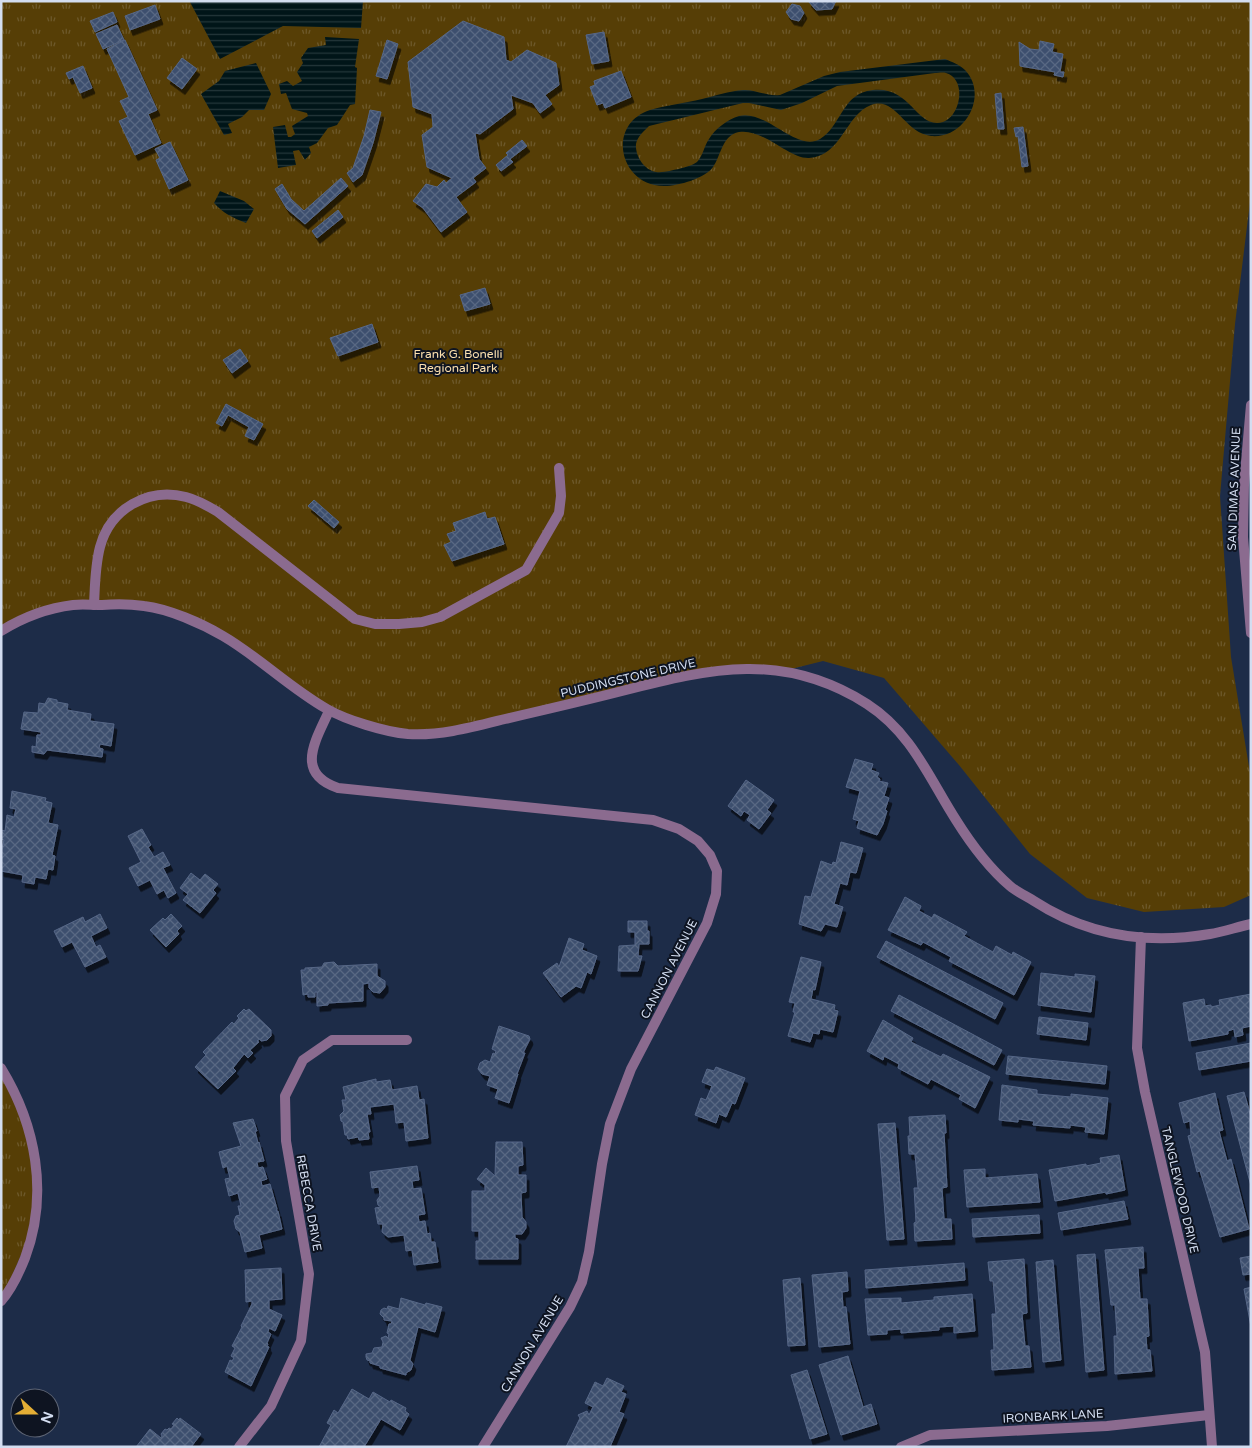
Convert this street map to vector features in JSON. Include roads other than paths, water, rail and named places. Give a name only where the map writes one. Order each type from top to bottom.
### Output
[{"type":"street","name":"SAN DIMAS AVENUE","points":[[1251,405],[1244,486],[1243,537],[1251,632]]},
{"type":"street","points":[[94,605],[95,570],[100,545],[110,521],[128,506],[144,497],[166,494],[186,497],[203,503],[218,512],[355,619],[374,624],[399,624],[422,622],[440,617],[526,570],[550,532],[559,513],[561,496],[559,468]]},
{"type":"street","name":"PUDDINGSTONE DRIVE","points":[[1,632],[22,618],[73,605],[146,606],[180,616],[222,635],[329,710],[370,726],[408,734],[450,732],[562,706],[677,676],[732,668],[783,671],[817,679],[841,689],[871,707],[903,736],[923,762],[956,820],[981,856],[1011,887],[1054,914],[1087,928],[1117,935],[1141,937],[1176,938],[1211,934],[1251,924]]},
{"type":"street","name":"CANNON AVENUE","points":[[329,710],[311,751],[311,764],[318,776],[327,784],[338,788],[653,820],[679,829],[698,841],[710,855],[717,871],[716,894],[708,923],[631,1069],[610,1124],[589,1252],[582,1282],[570,1307],[483,1447]]},
{"type":"street","name":"TANGLEWOOD DRIVE","points":[[1141,937],[1137,1048],[1145,1092],[1205,1352],[1212,1447]]},
{"type":"street","name":"REBECCA DRIVE","points":[[239,1447],[271,1406],[301,1341],[309,1274],[286,1141],[285,1096],[303,1060],[332,1040],[407,1040]]},
{"type":"street","points":[[1,1068],[12,1086],[27,1121],[35,1156],[38,1191],[35,1223],[28,1248],[19,1271],[1,1301]]},
{"type":"street","name":"IRONBARK LANE","points":[[901,1447],[930,1435],[1107,1426],[1209,1415]]},
{"type":"park label","name":"Frank G. Bonelli Regional Park","points":[[458,361]]}]
